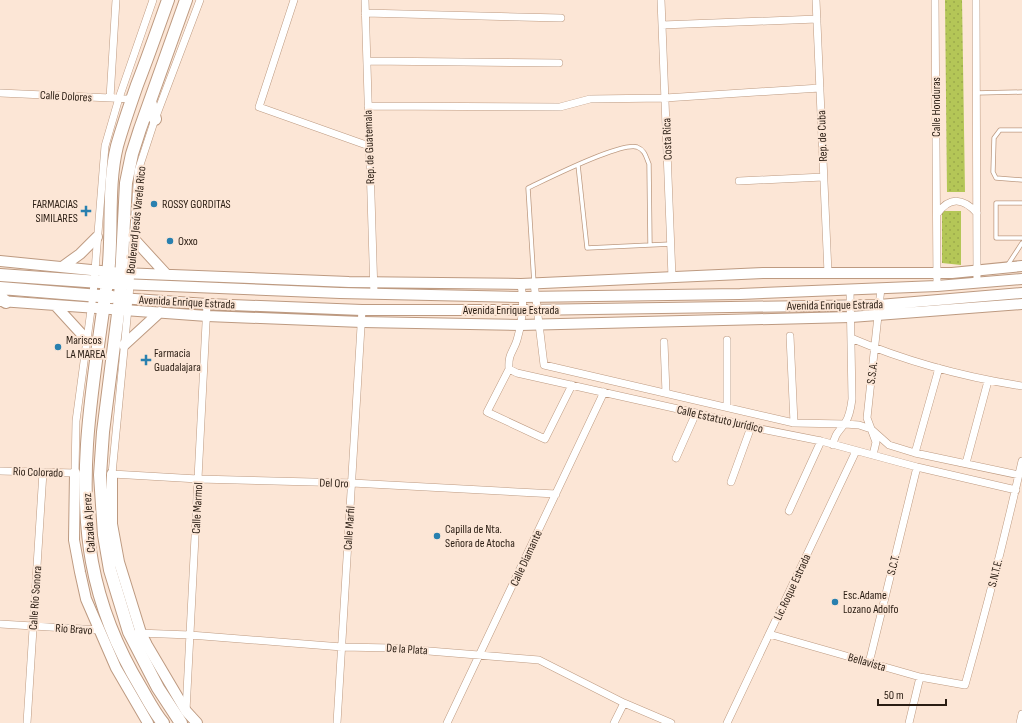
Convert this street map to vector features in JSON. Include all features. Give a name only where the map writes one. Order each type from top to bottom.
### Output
[{"type":"main road","name":"Boulevard Jesús Varela Rico","points":[[97,308],[99,295],[107,277],[113,171],[117,147],[168,0]]},
{"type":"main road","name":"Boulevard Jesús Varela Rico","points":[[124,304],[126,278],[126,183],[132,154],[186,0]]},
{"type":"main road","points":[[150,101],[155,119]]},
{"type":"main road","name":"Avenida Enrique Estrada","points":[[0,275],[95,276],[126,278]]},
{"type":"main road","name":"Avenida Enrique Estrada","points":[[0,288],[99,295],[124,304]]},
{"type":"main road","name":"Calzada A Jerez","points":[[124,304],[103,432],[100,475],[104,535],[110,570],[135,633],[158,688],[181,723]]},
{"type":"main road","name":"Calzada A Jerez","points":[[97,308],[86,472],[88,535],[92,563],[99,592],[113,634],[126,664],[163,723]]},
{"type":"street","points":[[110,98],[116,0]]},
{"type":"street","name":"Boulevard Jesús Varela Rico","points":[[99,295],[95,276],[105,146],[153,0]]},
{"type":"street","name":"Boulevard Jesús Varela Rico","points":[[126,278],[133,238],[138,171],[155,119],[200,0]]},
{"type":"street","points":[[294,0],[260,108],[369,146]]},
{"type":"street","name":"Rep. de Guatemala","points":[[365,0],[374,294]]},
{"type":"street","name":"Costa Rica","points":[[661,0],[672,277]]},
{"type":"street","name":"Rep. de Cuba","points":[[816,0],[828,273]]},
{"type":"street","name":"Calle Honduras","points":[[935,0],[937,286]]},
{"type":"street","points":[[976,0],[977,283]]},
{"type":"street","points":[[365,14],[561,18]]},
{"type":"street","points":[[662,25],[817,19]]},
{"type":"street","points":[[367,61],[559,63]]},
{"type":"street","points":[[368,106],[560,108],[590,98],[665,98],[820,88]]},
{"type":"street","name":"Calle Dolores","points":[[0,93],[133,99]]},
{"type":"street","points":[[739,181],[823,177]]},
{"type":"street","points":[[937,214],[943,206],[952,202],[961,201],[970,206],[977,213]]},
{"type":"street","points":[[62,267],[80,254],[97,237]]},
{"type":"street","points":[[133,238],[166,274]]},
{"type":"street","points":[[0,261],[62,267],[95,276]]},
{"type":"street","points":[[126,278],[166,274],[374,282],[534,284],[763,273],[938,272],[1022,266]]},
{"type":"street","points":[[233,277],[278,290]]},
{"type":"street","name":"Avenida Enrique Estrada","points":[[126,278],[278,290],[374,294],[523,297],[740,294],[937,286],[1022,279]]},
{"type":"street","points":[[521,284],[523,297],[517,340],[508,358],[509,369],[487,412],[545,439],[572,385]]},
{"type":"street","points":[[534,284],[544,365],[539,378]]},
{"type":"street","name":"S.S.A.","points":[[873,455],[876,442],[867,418],[881,288]]},
{"type":"street","name":"S.S.A.","points":[[833,445],[837,432],[845,424],[850,414],[852,399],[850,290]]},
{"type":"street","name":"Avenida Enrique Estrada","points":[[124,304],[208,304],[362,310],[537,310],[879,305],[1022,293]]},
{"type":"street","points":[[2,300],[97,308],[124,304],[160,312],[207,316],[362,322],[520,325],[878,316],[1022,304]]},
{"type":"street","name":"Boulevard Jesús Varela Rico","points":[[112,474],[124,344],[124,304]]},
{"type":"street","name":"Calle Marmol","points":[[186,711],[208,304]]},
{"type":"street","points":[[55,305],[87,340]]},
{"type":"street","name":"Boulevard Jesús Varela Rico","points":[[75,473],[76,421],[87,340],[97,308]]},
{"type":"street","name":"Calle Marfil","points":[[337,723],[362,310]]},
{"type":"street","points":[[454,324],[455,310]]},
{"type":"street","points":[[124,344],[160,312]]},
{"type":"street","points":[[790,336],[794,423]]},
{"type":"street","points":[[851,338],[875,348],[939,368],[988,381],[1022,386]]},
{"type":"street","points":[[727,340],[727,407]]},
{"type":"street","points":[[664,342],[666,393]]},
{"type":"street","name":"Calle Estatuto Jurídico","points":[[544,365],[794,423],[860,425],[871,429],[889,445],[915,453],[1019,475]]},
{"type":"street","points":[[915,453],[939,368]]},
{"type":"street","name":"Calle Estatuto Jurídico","points":[[509,369],[517,374],[604,392],[751,427],[821,441],[917,468],[1016,490]]},
{"type":"street","points":[[966,463],[988,381]]},
{"type":"street","name":"Calle Diamante","points":[[447,723],[604,392]]},
{"type":"street","points":[[676,458],[696,413]]},
{"type":"street","points":[[731,482],[751,427]]},
{"type":"street","points":[[789,511],[821,441]]},
{"type":"street","name":"Lic.Roque Estrada","points":[[727,723],[856,450]]},
{"type":"street","name":"S.N.T.E.","points":[[966,685],[1016,490],[1022,461]]},
{"type":"street","name":"S.C.T.","points":[[869,663],[917,468]]},
{"type":"street","name":"Rio Colorado","points":[[0,471],[75,473]]},
{"type":"street","name":"Calle Río Sonora","points":[[27,723],[43,472]]},
{"type":"street","points":[[75,473],[74,540],[86,599],[116,668],[148,723]]},
{"type":"street","points":[[112,474],[112,524],[117,554],[135,633],[146,645],[186,711],[197,723]]},
{"type":"street","name":"Del Oro","points":[[112,474],[198,479],[352,483],[556,494]]},
{"type":"street","name":"Rio Bravo","points":[[0,624],[99,630]]},
{"type":"street","name":"De la Plata","points":[[135,633],[190,635],[342,647],[392,648],[539,660],[624,703],[671,723]]},
{"type":"street","name":"Bellavista","points":[[769,634],[920,677],[966,685]]},
{"type":"street","points":[[909,723],[920,677]]},
{"type":"street","points":[[614,723],[624,703]]},
{"type":"street","points":[[1020,723],[1022,714]]},
{"type":"lane","points":[[976,93],[1022,92]]},
{"type":"lane","points":[[1022,130],[1000,130],[994,138],[994,172],[996,178],[1022,180]]},
{"type":"lane","points":[[534,284],[528,188],[578,165],[626,147],[637,147],[644,151],[649,164],[650,245]]},
{"type":"lane","points":[[578,165],[587,248],[671,244]]},
{"type":"lane","points":[[1022,203],[996,203],[996,238],[1022,238]]},
{"type":"lane","points":[[1005,268],[1022,244]]},
{"type":"green space","points":[[945,0],[962,0],[965,192],[947,192]]},
{"type":"green space","points":[[942,211],[961,211],[961,265],[942,263]]},
{"type":"place","name":"ROSSY GORDITAS","points":[[154,204]]},
{"type":"place","name":"FARMACIAS SIMILARES","points":[[86,211]]},
{"type":"place","name":"Oxxo","points":[[170,241]]},
{"type":"place","name":"Mariscos LA MAREA","points":[[58,347]]},
{"type":"place","name":"Farmacia Guadalajara","points":[[146,360]]},
{"type":"place","name":"Capilla de Nta. Señora de Atocha","points":[[437,536]]},
{"type":"place","name":"Esc.Adame Lozano Adolfo","points":[[835,602]]}]
